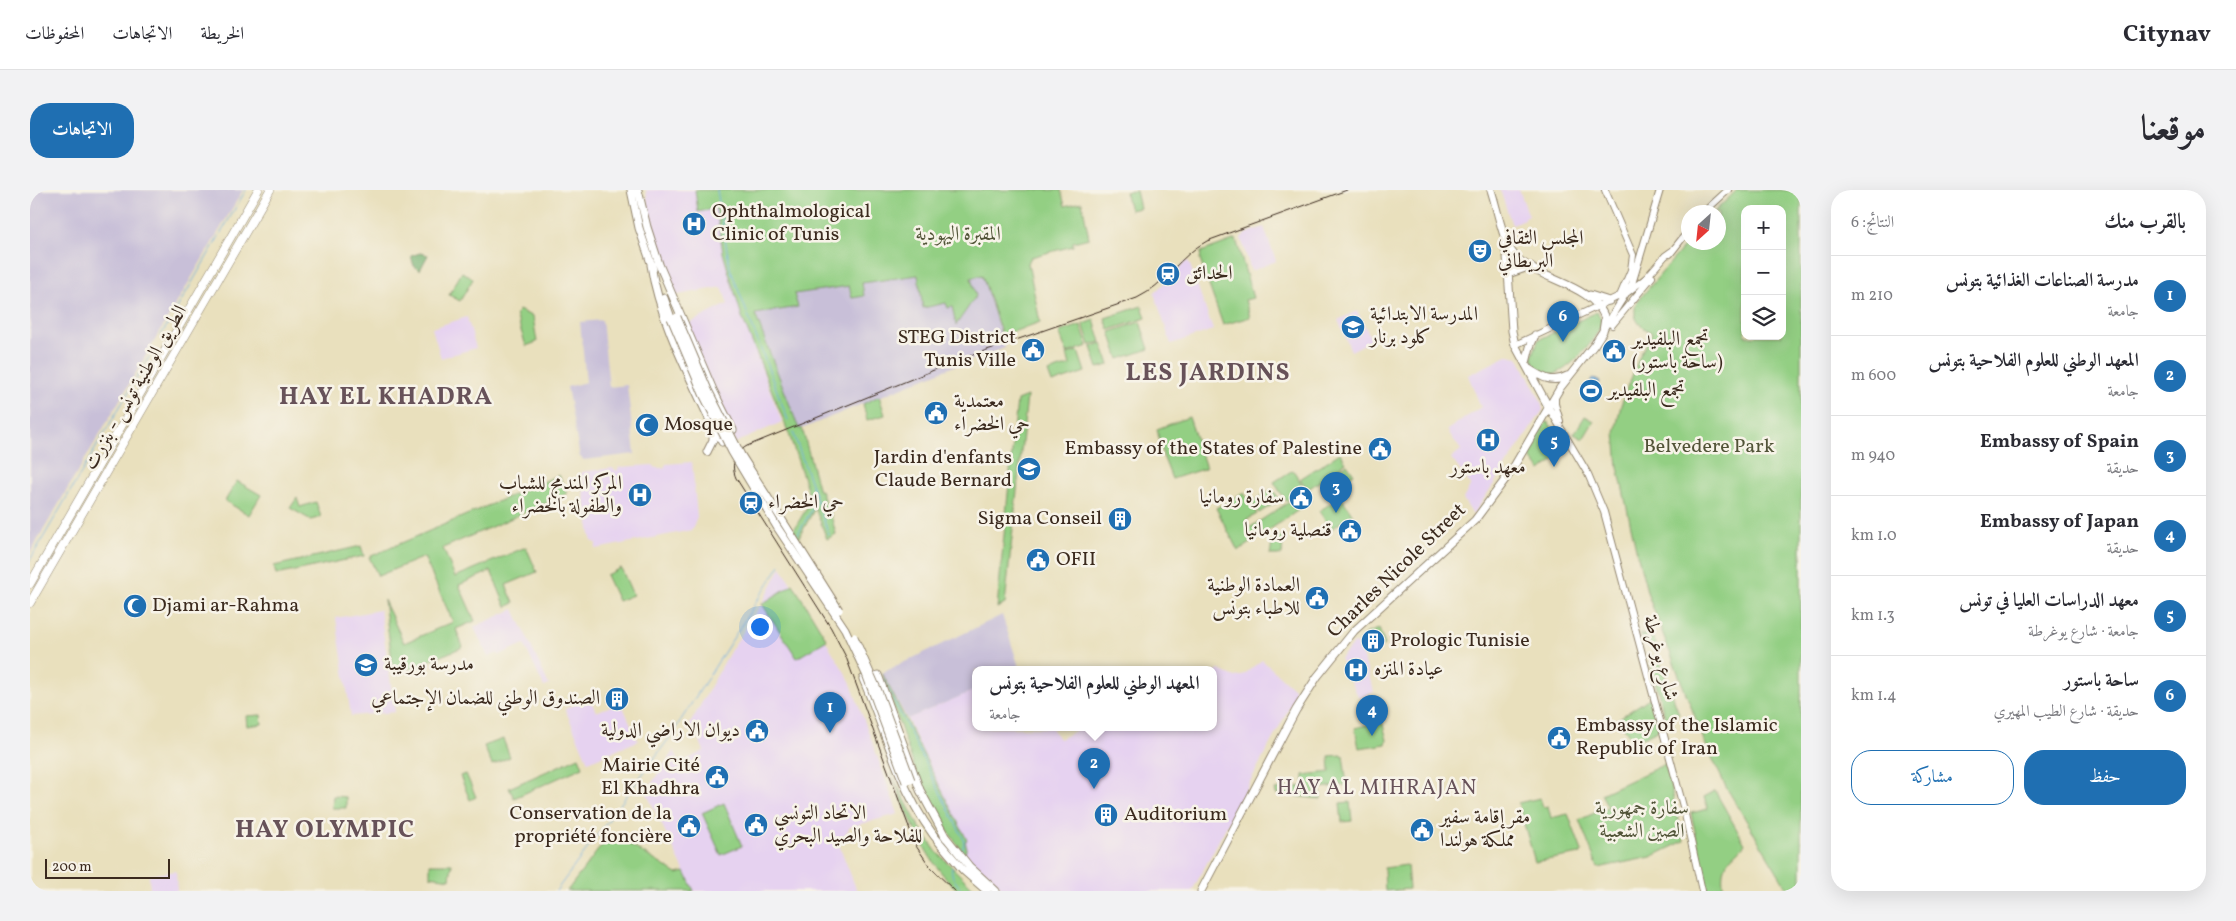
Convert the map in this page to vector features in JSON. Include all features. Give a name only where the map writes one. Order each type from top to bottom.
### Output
[{"type":"highway","name":"الطريق الوطنية تونس - بنزرت","points":[[30,603],[271,190]]},
{"type":"highway","name":"الطريق الوطنية تونس - بنزرت","points":[[30,584],[256,193]]},
{"type":"main road","points":[[630,190],[654,263],[703,394],[732,452],[777,526],[845,629],[866,674],[909,781],[943,847]]},
{"type":"main road","points":[[638,190],[654,263],[656,291],[665,317],[713,427],[722,442]]},
{"type":"main road","points":[[1487,190],[1506,252],[1515,345],[1548,408]]},
{"type":"main road","points":[[1491,190],[1510,250],[1518,258],[1582,293],[1599,305],[1605,318],[1602,331]]},
{"type":"main road","points":[[1605,190],[1632,249],[1633,264],[1620,296]]},
{"type":"main road","points":[[1602,331],[1628,292],[1639,262],[1660,190]]},
{"type":"main road","points":[[1712,205],[1728,190]]},
{"type":"main road","points":[[1515,345],[1628,292],[1653,270],[1681,240]]},
{"type":"main road","points":[[1632,249],[1642,248]]},
{"type":"main road","points":[[1594,344],[1672,251]]},
{"type":"main road","points":[[1639,262],[1642,268],[1653,270]]},
{"type":"main road","points":[[654,263],[733,430]]},
{"type":"main road","points":[[1508,274],[1531,266]]},
{"type":"main road","points":[[1582,293],[1608,301]]},
{"type":"main road","name":"Charles Nicole Street","points":[[1201,891],[1296,710],[1317,677],[1354,631],[1475,520],[1510,473],[1569,374],[1594,344],[1602,331]]},
{"type":"main road","points":[[1527,366],[1528,351],[1535,335]]},
{"type":"main road","points":[[1527,366],[1549,380],[1564,378],[1569,374]]},
{"type":"main road","name":"شارع يوغرطة","points":[[1555,395],[1556,409],[1569,441]]},
{"type":"main road","name":"شارع يوغرطة","points":[[1548,408],[1588,474],[1604,512],[1684,810],[1702,891]]},
{"type":"main road","points":[[707,452],[713,440],[713,427]]},
{"type":"main road","points":[[878,675],[920,790],[946,838]]},
{"type":"main road","points":[[863,679],[903,786],[928,829],[943,847],[966,868],[996,891]]},
{"type":"main road","points":[[909,781],[966,868],[986,891]]},
{"type":"main road","points":[[966,868],[1001,891]]},
{"type":"shaded area","points":[[30,190],[243,190],[30,553]]},
{"type":"shaded area","points":[[646,190],[713,190],[742,317],[782,422],[735,443],[682,327],[728,304],[722,287],[672,296],[649,217]]},
{"type":"shaded area","points":[[1500,190],[1519,190],[1529,216],[1525,220],[1512,225]]},
{"type":"shaded area","points":[[1264,227],[1276,261],[1251,271],[1241,238],[1245,234]]},
{"type":"shaded area","points":[[1187,261],[1189,262],[1213,330],[1171,344],[1154,293]]},
{"type":"shaded area","points":[[919,275],[952,306],[956,324],[971,278],[982,275],[1005,348],[954,366],[799,430],[755,313],[797,307],[794,294],[850,286],[852,298],[862,283]]},
{"type":"shaded area","name":"المدرسة الابتدائية كلود برنار","points":[[1357,311],[1372,340],[1351,351],[1338,320]]},
{"type":"shaded area","points":[[467,317],[476,348],[441,358],[432,328]]},
{"type":"shaded area","points":[[602,320],[609,387],[627,385],[635,454],[584,460],[580,457],[567,387],[586,382],[580,322]]},
{"type":"shaded area","name":"معهد باستور","points":[[1509,355],[1518,357],[1540,399],[1543,410],[1473,515],[1463,499],[1471,485],[1451,458],[1461,450],[1447,430],[1481,407],[1468,375]]},
{"type":"shaded area","name":"المركز المندمج للشباب والطفولة بالخضراء","points":[[692,462],[697,517],[692,530],[596,549],[596,543],[592,541],[590,535],[581,472],[612,468],[617,471],[619,467],[653,465],[656,468],[664,468],[666,464]]},
{"type":"shaded area","points":[[781,567],[850,681],[898,814],[850,827],[844,836],[839,838],[838,842],[857,891],[694,891],[646,792],[674,750],[680,763],[704,751],[696,731],[686,731],[731,650],[762,604]]},
{"type":"shaded area","points":[[514,609],[549,685],[544,687],[524,644],[499,655],[498,653],[488,657],[474,627]]},
{"type":"shaded area","name":"مدرسة بورقيبة","points":[[380,610],[395,712],[351,716],[336,618]]},
{"type":"shaded area","points":[[1002,615],[1019,666],[972,666],[972,691],[907,719],[882,673]]},
{"type":"shaded area","name":"عيادة المنزه","points":[[1354,643],[1358,644],[1360,648],[1374,692],[1359,698],[1340,659]]},
{"type":"shaded area","points":[[1262,660],[1294,689],[1296,695],[1192,891],[1006,891],[964,854],[967,848],[965,841],[907,719],[972,691],[972,731],[1054,731],[1059,739],[1076,731],[1217,731],[1217,671],[1235,677],[1242,676]]},
{"type":"shaded area","points":[[590,698],[596,712],[621,702],[638,741],[588,762],[565,709]]},
{"type":"shaded area","points":[[176,871],[177,891],[150,891],[149,875]]},
{"type":"green space","name":"المقبرة اليهودية","points":[[695,190],[1061,190],[1065,206],[1082,202],[1089,238],[1073,242],[1073,246],[1031,257],[1028,263],[1040,322],[1002,336],[982,275],[971,278],[976,296],[956,325],[952,306],[948,308],[946,303],[923,308],[918,275],[862,283],[864,296],[852,298],[849,286],[794,294],[798,307],[755,314],[799,429],[802,428],[819,491],[821,490],[827,509],[829,508],[836,534],[827,539],[815,508],[798,539],[793,531],[811,501],[789,434],[742,317],[723,253],[716,208],[698,212]]},
{"type":"green space","name":"Belvedere Park","points":[[1737,190],[1801,190],[1801,891],[1789,891],[1726,787],[1705,743],[1648,595],[1618,467],[1615,433],[1621,405],[1641,353],[1652,333],[1643,327],[1636,318],[1636,303],[1681,250],[1726,250],[1726,205],[1721,205]]},
{"type":"green space","points":[[1136,191],[1140,208],[1130,210],[1125,192]]},
{"type":"green space","points":[[1236,239],[1253,298],[1245,300],[1250,317],[1223,325],[1200,260],[1201,252]]},
{"type":"green space","points":[[420,253],[428,255],[420,270],[414,266],[411,256]]},
{"type":"green space","points":[[462,272],[473,279],[460,301],[449,295]]},
{"type":"green space","points":[[1142,306],[1146,318],[1109,330],[1105,318]]},
{"type":"green space","points":[[519,310],[533,317],[537,342],[526,346],[516,315]]},
{"type":"green space","points":[[1597,312],[1602,321],[1600,328],[1589,345],[1574,361],[1552,375],[1545,373],[1537,367],[1532,358],[1538,340]]},
{"type":"green space","points":[[1094,320],[1101,342],[1090,345],[1083,324]]},
{"type":"green space","points":[[1140,322],[1149,349],[1119,359],[1110,332]]},
{"type":"green space","points":[[1081,325],[1088,346],[1067,353],[1059,332]]},
{"type":"green space","points":[[1102,343],[1109,365],[1098,368],[1091,347]]},
{"type":"green space","points":[[1078,351],[1085,372],[1052,383],[1048,372],[1070,365],[1067,354]]},
{"type":"green space","points":[[879,396],[885,415],[867,420],[863,404]]},
{"type":"green space","points":[[1027,396],[1005,604],[997,608],[1017,400]]},
{"type":"green space","points":[[1585,416],[1594,421],[1583,439],[1574,434]]},
{"type":"green space","points":[[1189,417],[1206,468],[1172,479],[1163,456],[1157,429]]},
{"type":"green space","points":[[1546,422],[1549,423],[1566,450],[1541,471],[1526,452]]},
{"type":"green space","points":[[1340,453],[1346,462],[1328,475],[1347,464],[1354,474],[1335,486],[1328,476],[1308,489],[1300,479]]},
{"type":"green space","points":[[1293,470],[1305,489],[1286,501],[1274,482]]},
{"type":"green space","points":[[559,475],[567,494],[443,548],[455,577],[526,547],[537,572],[506,585],[514,603],[506,607],[491,571],[459,585],[475,621],[456,629],[463,647],[394,675],[384,600],[404,643],[453,622],[424,557],[378,576],[369,557]]},
{"type":"green space","points":[[237,481],[261,495],[249,515],[225,501]]},
{"type":"green space","points":[[1272,489],[1280,500],[1259,513],[1252,502]]},
{"type":"green space","points":[[1306,491],[1312,501],[1238,551],[1216,508],[1244,493],[1257,514],[1245,521],[1249,528]]},
{"type":"green space","points":[[1341,497],[1353,515],[1331,529],[1319,511]]},
{"type":"green space","points":[[297,498],[300,507],[316,502],[321,517],[311,520],[290,508]]},
{"type":"green space","points":[[1280,536],[1283,536],[1282,555],[1270,555],[1272,543]]},
{"type":"green space","points":[[361,546],[364,556],[276,575],[274,566]]},
{"type":"green space","points":[[621,568],[633,595],[618,601],[606,575]]},
{"type":"green space","points":[[793,584],[827,640],[797,658],[762,604]]},
{"type":"green space","points":[[1379,629],[1385,645],[1365,651],[1363,642],[1365,634]]},
{"type":"green space","points":[[1640,633],[1654,639],[1658,650],[1645,643]]},
{"type":"green space","points":[[1652,657],[1659,659],[1679,714],[1665,718],[1650,662]]},
{"type":"green space","points":[[882,673],[967,840],[965,841],[967,848],[964,854],[931,807],[921,787]]},
{"type":"green space","points":[[1651,697],[1659,729],[1634,742],[1618,719]]},
{"type":"green space","points":[[261,715],[262,724],[247,726],[246,716]]},
{"type":"green space","points":[[1382,721],[1387,740],[1386,744],[1359,748],[1355,728]]},
{"type":"green space","points":[[503,739],[510,757],[492,765],[484,746]]},
{"type":"green space","points":[[1343,755],[1347,785],[1320,788],[1321,799],[1276,794],[1275,790],[1304,786],[1304,775],[1330,772],[1329,756]]},
{"type":"green space","points":[[579,757],[583,767],[514,798],[509,788]]},
{"type":"green space","name":"سفارة جمهورية الصين الشعبية","points":[[1665,764],[1684,841],[1651,857],[1598,868],[1579,820],[1608,807],[1601,794]]},
{"type":"green space","points":[[891,773],[917,823],[936,851],[976,891],[959,891],[946,879],[918,836]]},
{"type":"green space","points":[[466,774],[476,797],[470,800],[460,776]]},
{"type":"green space","points":[[1715,791],[1745,844],[1726,864],[1723,874],[1724,891],[1708,891],[1691,813],[1708,809],[1704,797]]},
{"type":"green space","points":[[333,796],[346,797],[346,808],[332,808]]},
{"type":"green space","points":[[1540,798],[1543,807],[1548,806],[1551,818],[1568,814],[1582,851],[1580,854],[1535,862],[1518,803]]},
{"type":"green space","points":[[1350,802],[1352,821],[1342,822],[1340,803]]},
{"type":"green space","points":[[724,803],[742,846],[721,855],[702,813]]},
{"type":"green space","points":[[611,833],[677,874],[685,872],[694,891],[567,891]]},
{"type":"green space","points":[[430,864],[452,864],[450,879],[430,876]]},
{"type":"green space","points":[[1407,865],[1409,889],[1385,891],[1384,868]]},
{"type":"water","points":[[1593,378],[1600,382],[1589,400],[1582,395]]},
{"type":"waterway","points":[[173,315],[246,190]]},
{"type":"waterway","points":[[717,190],[730,268],[788,420]]},
{"type":"waterway","points":[[161,335],[169,322]]},
{"type":"waterway","points":[[30,560],[149,357]]},
{"type":"waterway","points":[[793,432],[829,535]]},
{"type":"waterway","points":[[798,534],[817,500]]},
{"type":"waterway","points":[[556,891],[670,737],[780,565]]},
{"type":"waterway","points":[[883,679],[963,838],[962,851]]},
{"type":"waterway","points":[[952,867],[953,877],[964,891]]},
{"type":"tram line","points":[[955,891],[931,868],[916,846],[846,657],[831,628],[736,478],[734,473],[735,459],[739,452],[747,446],[961,359],[1137,298],[1156,286],[1189,254],[1207,241],[1347,190]]},
{"type":"place","name":"Ophthalmological Clinic of Tunis","points":[[694,224]]},
{"type":"place","name":"المجلس الثقافي البريطاني","points":[[1480,251]]},
{"type":"place","name":"الحدائق","points":[[1168,274]]},
{"type":"place","name":"المدرسة الابتدائية كلود برنار","points":[[1353,327]]},
{"type":"place","name":"ساحة باستور","points":[[1563,342]]},
{"type":"place","name":"STEG District Tunis Ville","points":[[1033,350]]},
{"type":"place","name":"تجمع البلفيدير (ساحة باستور)","points":[[1614,351]]},
{"type":"place","name":"تجمع البلفيدير","points":[[1591,391]]},
{"type":"place","name":"معتمدية حي الخضراء","points":[[936,413]]},
{"type":"place","name":"Mosque","points":[[647,425]]},
{"type":"place","name":"معهد باستور","points":[[1488,440]]},
{"type":"place","name":"Embassy of the States of Palestine","points":[[1380,449]]},
{"type":"place","name":"معهد الدراسات العليا في تونس","points":[[1554,467]]},
{"type":"place","name":"Jardin d'enfants Claude Bernard","points":[[1029,469]]},
{"type":"place","name":"المركز المندمج للشباب والطفولة بالخضراء","points":[[640,495]]},
{"type":"place","name":"سفارة رومانيا","points":[[1301,498]]},
{"type":"place","name":"حي الخضراء","points":[[751,503]]},
{"type":"place","name":"Embassy of Spain","points":[[1336,513]]},
{"type":"place","name":"Sigma Conseil","points":[[1120,519]]},
{"type":"place","name":"قنصلية رومانيا","points":[[1350,531]]},
{"type":"place","name":"OFII","points":[[1038,560]]},
{"type":"place","name":"العمادة الوطنية للاطباء بتونس","points":[[1317,598]]},
{"type":"place","name":"Djami ar-Rahma","points":[[135,606]]},
{"type":"place","name":"Prologic Tunisie","points":[[1373,641]]},
{"type":"place","name":"مدرسة بورقيبة","points":[[366,665]]},
{"type":"place","name":"عيادة المنزه","points":[[1356,670]]},
{"type":"place","name":"الصندوق الوطني للضمان الإجتماعي","points":[[617,699]]},
{"type":"place","name":"ديوان الاراضي الدولية","points":[[757,731]]},
{"type":"place","name":"مدرسة الصناعات الغذائية بتونس","points":[[830,733]]},
{"type":"place","name":"Embassy of Japan","points":[[1372,736]]},
{"type":"place","name":"Embassy of the Islamic Republic of Iran","points":[[1559,738]]},
{"type":"place","name":"Mairie Cité El Khadhra","points":[[717,777]]},
{"type":"place","name":"المعهد الوطني للعلوم الفلاحية بتونس","points":[[1094,789]]},
{"type":"place","name":"Auditorium","points":[[1106,815]]},
{"type":"place","name":"الاتحاد التونسي للفلاحة والصيد البحري","points":[[756,825]]},
{"type":"place","name":"Conservation de la propriété foncière","points":[[689,826]]},
{"type":"place","name":"مقر إقامة سفير مملكة هولندا","points":[[1422,830]]},
{"type":"district","name":"LES JARDINS","points":[[1208,373]]},
{"type":"district","name":"HAY EL KHADRA","points":[[386,397]]},
{"type":"district","name":"HAY AL MIHRAJAN","points":[[1377,788]]},
{"type":"district","name":"HAY OLYMPIC","points":[[325,830]]}]
